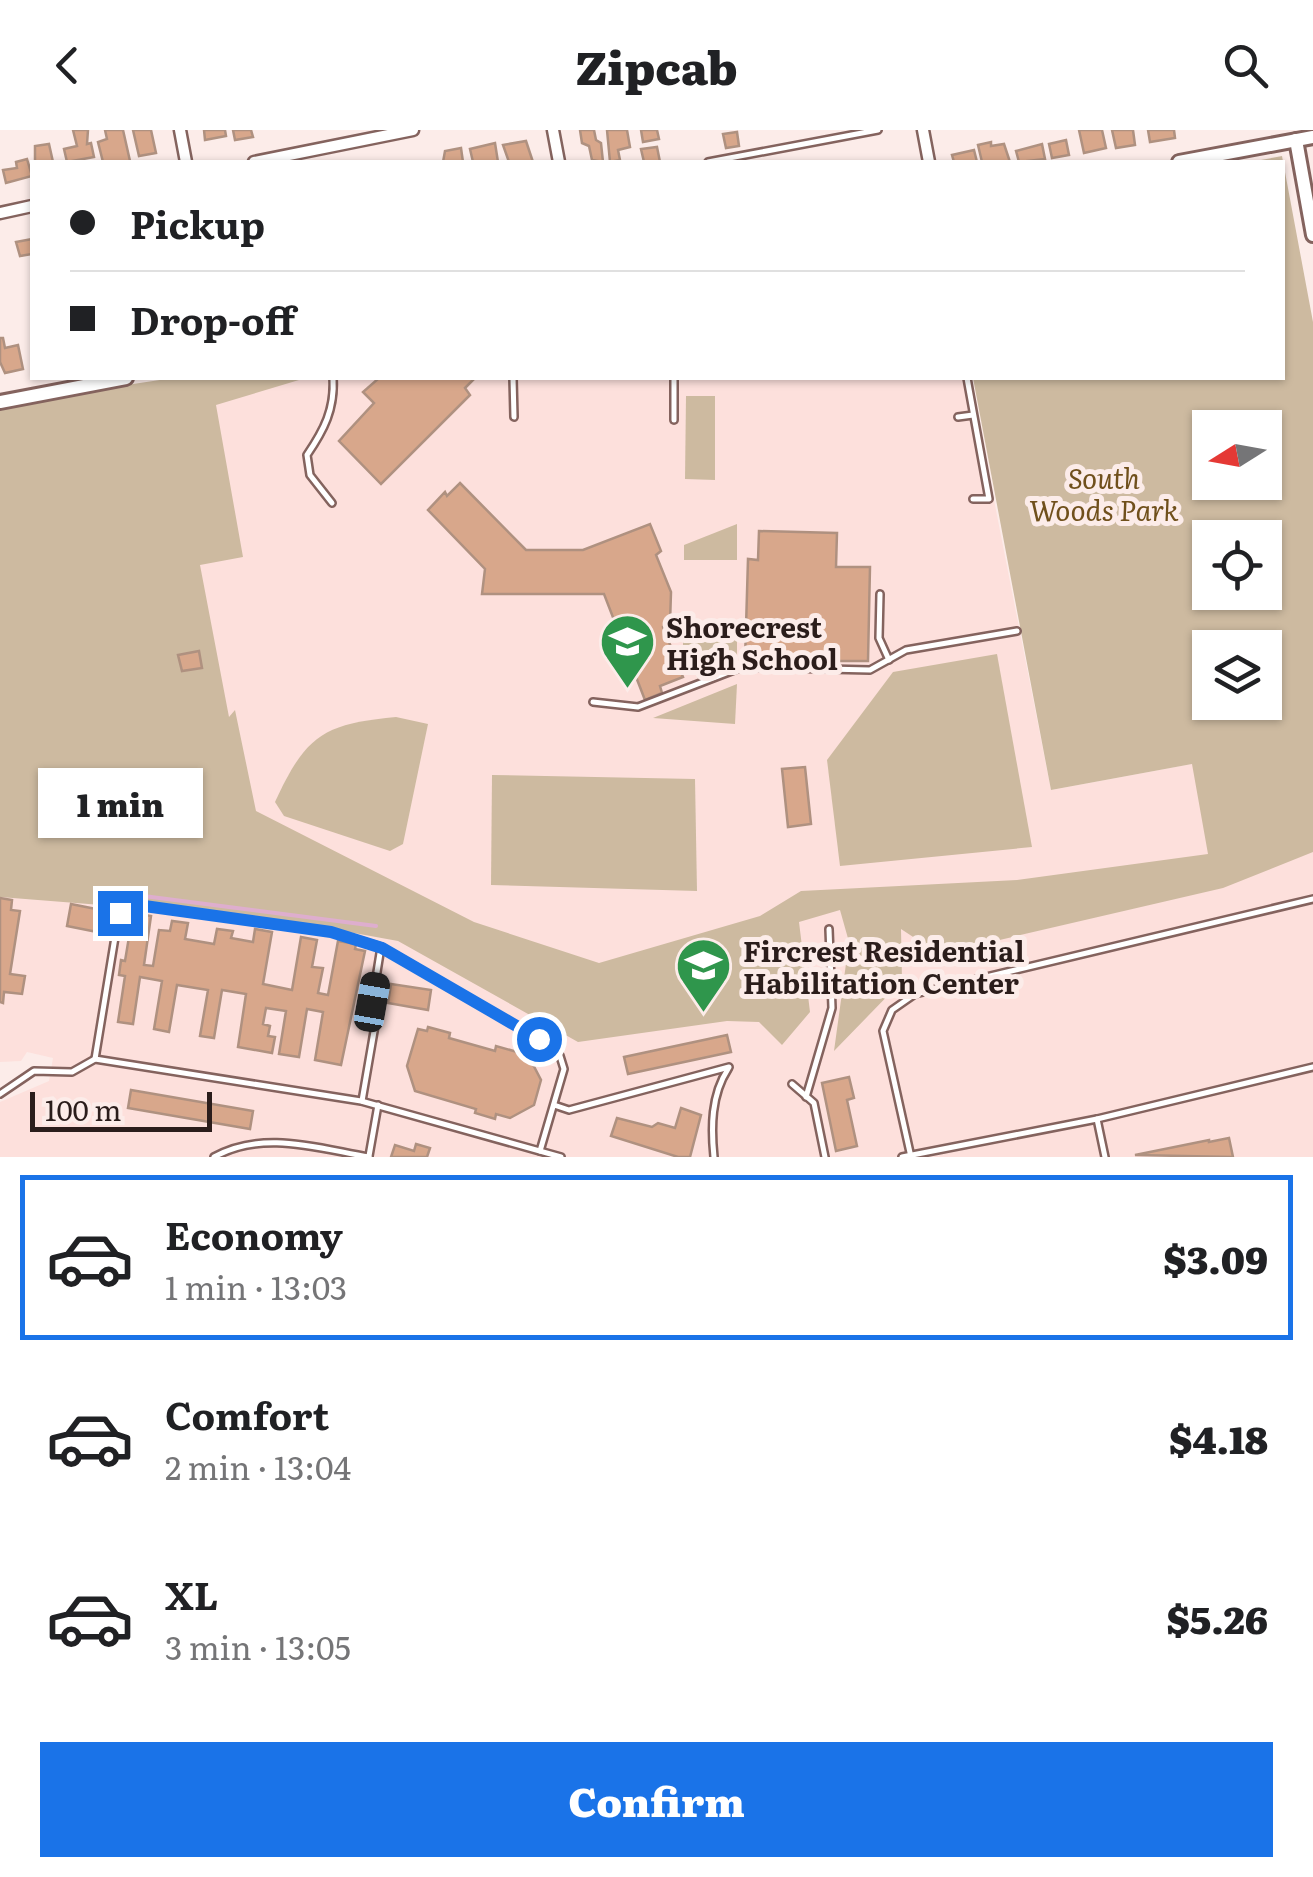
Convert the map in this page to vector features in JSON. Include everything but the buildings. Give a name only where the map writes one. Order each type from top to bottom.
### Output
[{"type":"street","points":[[180,130],[186,160]]},
{"type":"street","points":[[264,160],[413,130]]},
{"type":"street","points":[[553,130],[559,160]]},
{"type":"street","points":[[923,130],[929,160]]},
{"type":"street","points":[[1188,160],[1295,135],[1313,136]]},
{"type":"street","points":[[1295,135],[1313,235]]},
{"type":"street","points":[[0,212],[30,206]]},
{"type":"street","points":[[0,402],[116,380]]},
{"type":"lane","points":[[719,160],[878,130]]},
{"type":"lane","points":[[332,503],[310,476],[306,455],[326,428],[333,380]]},
{"type":"lane","points":[[513,380],[514,417]]},
{"type":"lane","points":[[674,380],[674,420]]},
{"type":"lane","points":[[967,380],[989,498],[973,499]]},
{"type":"lane","points":[[958,418],[973,415]]},
{"type":"lane","points":[[880,594],[880,638],[889,660]]},
{"type":"lane","points":[[593,702],[638,707],[742,667],[864,671],[906,650],[1017,632]]},
{"type":"lane","points":[[1313,899],[914,994],[892,1010],[883,1031],[908,1156],[1098,1119],[1313,1067]]},
{"type":"lane","points":[[95,1059],[120,913],[130,904],[331,932],[382,948],[539,1039],[560,1056],[564,1069],[540,1150]]},
{"type":"lane","points":[[806,1097],[832,1008],[829,929]]},
{"type":"lane","points":[[362,1101],[378,1014],[372,1002],[382,948]]},
{"type":"lane","points":[[0,1094],[34,1071],[72,1072],[95,1059],[362,1101],[561,1157]]},
{"type":"lane","points":[[554,1105],[570,1110],[730,1067],[720,1081],[710,1128],[714,1157]]},
{"type":"lane","points":[[792,1084],[814,1104],[826,1157]]},
{"type":"lane","points":[[214,1157],[234,1146],[272,1140],[369,1157],[378,1105]]},
{"type":"lane","points":[[1098,1119],[1105,1157]]},
{"type":"shaded area","points":[[970,380],[1051,790],[1192,764],[1313,833],[1313,1157],[0,1157],[0,1102],[49,1081],[53,1058],[27,1052],[21,1061],[0,1062],[0,897],[263,898],[164,381]]},
{"type":"green space","name":"South Woods Park","points":[[1285,172],[1313,322],[1313,852],[1223,888],[939,954],[901,929],[902,981],[834,1051],[849,942],[840,910],[799,922],[810,1012],[782,1045],[759,1022],[727,1021],[578,1042],[398,941],[277,919],[0,897],[0,404],[160,380],[299,380],[216,405],[243,557],[200,565],[229,717],[235,710],[256,811],[474,922],[599,963],[760,916],[801,891],[1017,880],[1208,854],[1192,764],[1051,790],[973,380],[1285,380]]},
{"type":"green space","points":[[686,396],[715,396],[715,480],[685,479]]},
{"type":"green space","points":[[737,524],[737,560],[684,560],[684,545]]},
{"type":"green space","points":[[683,634],[737,635],[737,664],[698,679],[683,646]]},
{"type":"green space","points":[[997,654],[1032,847],[840,866],[827,760],[893,672]]},
{"type":"green space","points":[[737,684],[735,724],[653,718]]},
{"type":"green space","points":[[396,717],[428,724],[403,844],[390,851],[284,816],[275,802],[297,761],[320,737],[351,724]]},
{"type":"green space","points":[[492,775],[695,779],[697,891],[491,885]]},
{"type":"waterway","points":[[128,894],[376,926]]},
{"type":"place","name":"Shorecrest High School","points":[[627,691]]},
{"type":"place","name":"Fircrest Residential Habilitation Center","points":[[704,1015]]},
{"type":"route","points":[[120,913],[130,904],[331,932],[382,948],[539,1039]]}]
